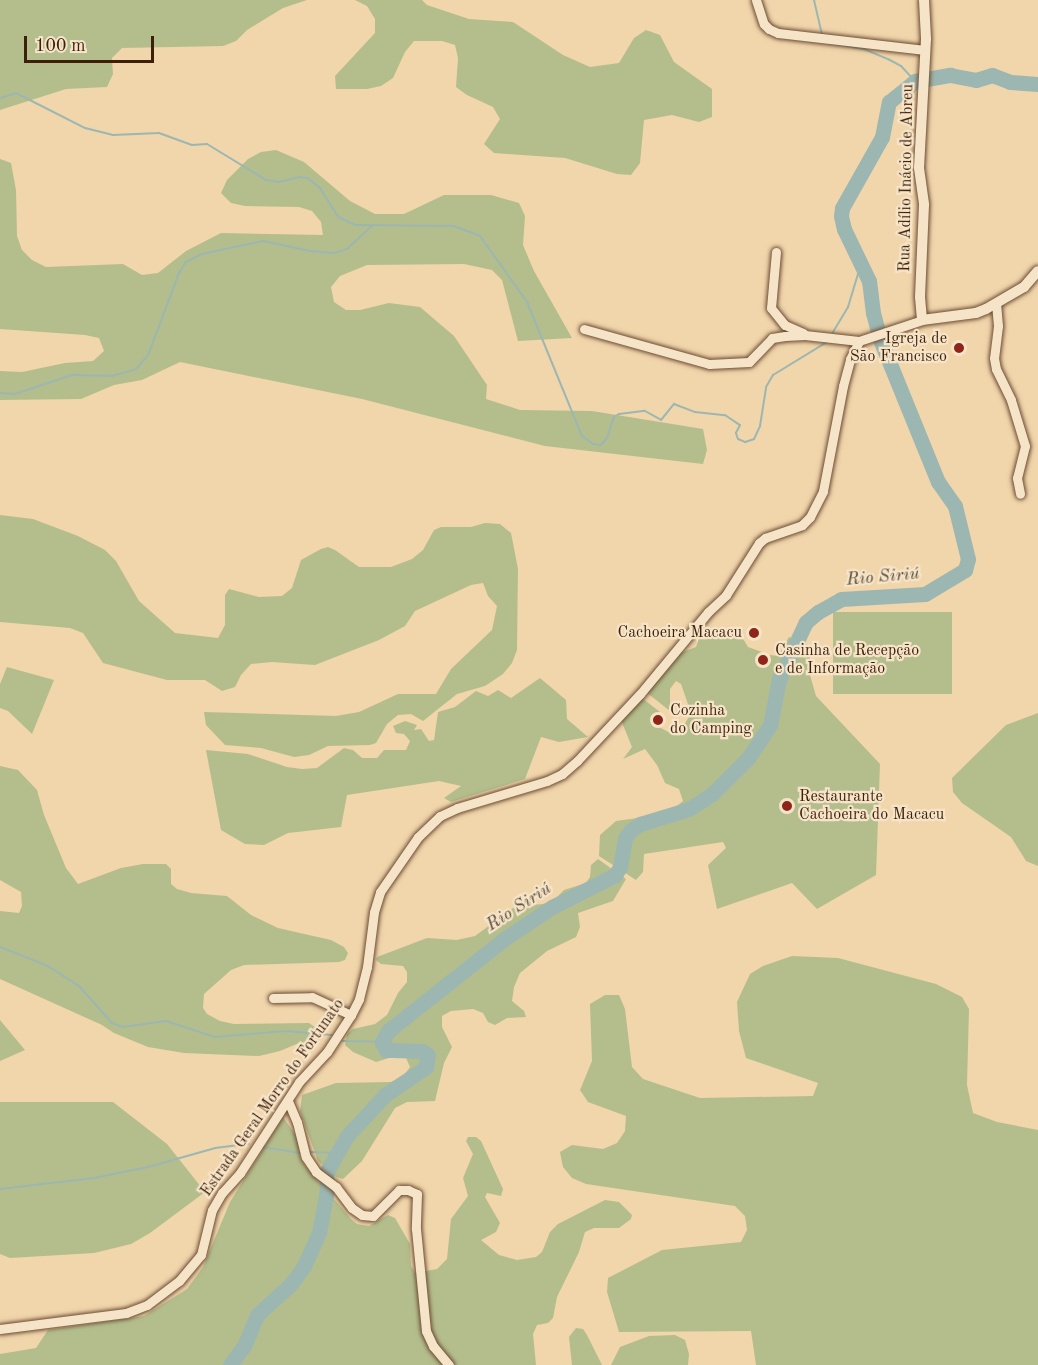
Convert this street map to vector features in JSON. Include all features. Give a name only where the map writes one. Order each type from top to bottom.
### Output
[{"type":"street","points":[[756,0],[764,24],[778,33],[925,50]]},
{"type":"street","name":"Rua Adílio Inácio de Abreu","points":[[922,320],[920,297],[924,205],[919,168],[925,50],[924,0]]},
{"type":"street","points":[[776,252],[771,308],[785,325],[805,334]]},
{"type":"street","points":[[584,329],[709,364],[749,362],[772,338],[805,334],[859,341],[922,320],[976,313],[1024,287],[1038,271]]},
{"type":"street","points":[[996,303],[998,326],[994,358],[996,369],[1011,399],[1025,446],[1017,478],[1020,494]]},
{"type":"street","name":"Estrada Geral Morro do Fortunato","points":[[0,1329],[126,1313],[147,1305],[179,1281],[201,1255],[213,1210],[222,1193],[240,1173],[299,1082],[327,1052],[351,1015],[359,999],[367,967],[374,912],[380,892],[425,828],[440,816],[457,808],[547,781],[562,774],[640,694],[708,612],[726,595],[759,543],[765,538],[802,525],[810,518],[823,491],[848,368],[859,341]]},
{"type":"street","points":[[273,998],[312,997],[351,1015]]},
{"type":"street","points":[[288,1101],[297,1122],[306,1157],[323,1179],[333,1184],[352,1208],[362,1215],[373,1216],[399,1190],[408,1190],[417,1194],[416,1229],[426,1331],[433,1346],[449,1365]]},
{"type":"green space","points":[[0,0],[307,0],[283,8],[247,30],[236,41],[223,46],[122,48],[112,58],[113,74],[107,87],[66,89],[0,110]]},
{"type":"green space","points":[[355,0],[422,0],[427,5],[469,19],[513,22],[563,55],[590,67],[619,63],[634,38],[646,30],[660,35],[674,62],[712,89],[712,117],[699,122],[672,115],[644,120],[640,163],[631,175],[617,174],[565,158],[494,153],[484,144],[500,119],[493,107],[467,95],[456,87],[458,58],[455,45],[442,41],[414,41],[405,52],[393,78],[381,86],[367,89],[336,89],[335,76],[375,33],[375,19],[367,6]]},
{"type":"green space","points":[[276,150],[304,162],[350,201],[375,214],[404,214],[444,195],[491,195],[519,203],[525,216],[523,245],[534,271],[572,338],[518,341],[502,280],[492,270],[464,264],[367,265],[340,276],[331,287],[334,302],[346,310],[360,310],[389,303],[420,307],[454,336],[487,385],[486,399],[520,410],[592,411],[703,429],[707,450],[703,464],[545,446],[362,399],[180,362],[142,380],[114,385],[81,399],[0,400],[0,371],[22,372],[65,363],[93,361],[104,351],[99,338],[85,335],[0,329],[0,159],[11,163],[16,190],[17,236],[22,250],[32,260],[46,267],[123,264],[142,275],[158,273],[186,251],[221,233],[323,235],[321,222],[312,211],[299,207],[245,206],[231,203],[221,193],[227,180],[248,159],[261,152]]},
{"type":"green space","points":[[0,515],[33,519],[78,536],[105,550],[116,561],[139,601],[175,633],[218,638],[225,625],[225,595],[229,589],[259,597],[282,596],[292,588],[301,560],[321,549],[328,547],[335,550],[359,567],[391,567],[412,559],[423,550],[434,530],[441,527],[500,524],[511,533],[518,569],[517,650],[512,663],[503,674],[485,686],[457,694],[423,721],[411,714],[398,715],[387,724],[376,743],[370,745],[328,746],[309,755],[294,757],[261,748],[225,745],[206,725],[204,712],[336,716],[359,712],[398,694],[436,694],[451,669],[492,630],[497,606],[488,596],[483,583],[471,585],[415,611],[405,626],[379,640],[315,665],[272,662],[251,664],[241,675],[235,687],[222,691],[205,680],[167,680],[103,663],[83,633],[70,628],[0,622]]},
{"type":"green space","points":[[833,612],[952,612],[952,694],[833,694]]},
{"type":"green space","points":[[739,632],[748,647],[762,652],[759,661],[765,664],[770,655],[778,656],[789,637],[808,645],[811,651],[808,668],[816,696],[880,764],[876,875],[817,909],[792,883],[717,909],[708,865],[726,848],[723,842],[644,854],[643,872],[636,880],[599,856],[600,835],[616,821],[667,814],[683,801],[679,789],[665,783],[657,765],[645,749],[623,759],[632,747],[621,720],[642,698],[660,712],[652,721],[661,728],[670,733],[676,726],[683,727],[691,713],[681,684],[676,681],[670,689],[670,711],[646,692],[680,653],[696,647],[700,636]]},
{"type":"green space","points":[[7,667],[54,680],[32,734],[8,711],[0,708],[0,684]]},
{"type":"green space","points":[[540,678],[566,700],[567,719],[588,737],[559,742],[541,737],[525,779],[451,802],[444,798],[461,786],[439,781],[347,795],[341,827],[288,833],[264,845],[245,844],[221,830],[206,750],[248,754],[287,767],[302,769],[317,768],[344,748],[353,750],[362,758],[377,758],[384,750],[406,750],[410,741],[404,734],[396,733],[393,726],[405,721],[417,725],[414,730],[421,729],[429,741],[434,740],[438,712],[455,707],[476,691],[488,696],[498,690],[511,698]]},
{"type":"green space","points":[[1038,713],[1038,866],[1026,861],[1011,837],[962,803],[953,792],[952,778],[1006,725]]},
{"type":"green space","points":[[0,766],[18,770],[37,790],[44,815],[66,868],[78,884],[121,868],[143,864],[166,864],[171,869],[171,884],[177,889],[191,893],[227,896],[251,915],[278,928],[331,940],[344,947],[348,953],[345,960],[339,962],[244,965],[231,970],[204,994],[203,1008],[207,1014],[220,1021],[234,1024],[309,1023],[322,1032],[319,1041],[299,1043],[259,1056],[184,1053],[148,1047],[0,979],[0,911],[19,913],[22,906],[21,892],[0,880]]},
{"type":"green space","points":[[598,859],[626,879],[613,901],[578,913],[580,927],[576,937],[547,951],[520,973],[514,987],[512,1001],[524,1011],[526,1017],[507,1018],[495,1025],[488,1022],[483,1013],[473,1009],[451,1011],[442,1016],[442,1027],[452,1047],[444,1063],[435,1101],[407,1102],[395,1108],[362,1161],[343,1179],[336,1177],[318,1161],[300,1111],[302,1095],[336,1083],[391,1082],[404,1075],[410,1067],[406,1058],[396,1056],[376,1062],[353,1052],[345,1045],[347,1034],[353,1029],[375,1024],[387,1015],[398,993],[407,982],[407,972],[403,966],[381,964],[376,960],[377,957],[427,938],[457,940],[475,936],[516,906],[543,904],[554,900],[564,890],[586,883],[590,877],[591,865]]},
{"type":"green space","points":[[792,956],[838,958],[936,984],[962,997],[969,1009],[967,1085],[973,1113],[997,1122],[1038,1130],[1038,1365],[756,1365],[751,1331],[619,1332],[607,1292],[608,1278],[662,1250],[741,1242],[747,1230],[745,1216],[735,1206],[586,1184],[572,1178],[563,1167],[560,1152],[572,1145],[603,1149],[617,1143],[625,1131],[626,1116],[588,1102],[580,1090],[592,1061],[590,1004],[605,995],[619,995],[625,1009],[632,1067],[643,1079],[700,1098],[813,1096],[818,1083],[746,1058],[739,1031],[737,1002],[750,974],[763,966]]},
{"type":"green space","points":[[0,1020],[25,1050],[0,1061]]},
{"type":"green space","points":[[0,1102],[113,1102],[167,1144],[205,1192],[150,1233],[131,1244],[94,1253],[10,1258],[0,1254]]},
{"type":"green space","points":[[283,1117],[299,1140],[299,1154],[304,1164],[351,1219],[357,1224],[369,1226],[388,1215],[395,1218],[410,1244],[411,1266],[415,1273],[437,1269],[447,1259],[451,1219],[468,1196],[463,1178],[473,1154],[466,1141],[468,1137],[476,1137],[481,1141],[503,1189],[501,1196],[487,1193],[485,1197],[500,1223],[496,1232],[481,1240],[499,1255],[517,1260],[536,1257],[542,1252],[550,1232],[558,1224],[605,1200],[619,1202],[632,1215],[631,1219],[619,1228],[594,1228],[585,1232],[579,1252],[557,1297],[553,1318],[548,1323],[537,1325],[533,1334],[536,1365],[0,1365],[0,1354],[36,1348],[48,1330],[144,1316],[187,1289],[203,1267],[230,1202]]},
{"type":"green space","points":[[576,1328],[583,1329],[602,1365],[572,1365],[569,1337]]},
{"type":"green space","points":[[675,1335],[685,1340],[689,1354],[688,1365],[611,1365],[620,1347],[649,1336]]},
{"type":"waterway","points":[[814,0],[822,34]]},
{"type":"waterway","points":[[829,43],[864,49],[888,59],[901,66],[915,81]]},
{"type":"waterway","name":"Rio Siriú","points":[[230,1365],[244,1346],[257,1315],[291,1284],[304,1266],[319,1233],[327,1190],[326,1173],[347,1136],[385,1095],[426,1067],[428,1055],[422,1051],[386,1050],[382,1042],[388,1031],[504,939],[552,907],[615,875],[620,867],[625,838],[631,830],[640,824],[689,809],[712,794],[748,758],[770,725],[779,679],[806,622],[818,612],[841,599],[925,594],[965,570],[968,559],[955,506],[938,482],[880,339],[873,313],[869,281],[844,229],[842,208],[882,137],[889,102],[915,81],[950,75],[976,80],[992,75],[1010,82],[1038,84]]},
{"type":"waterway","points":[[0,98],[16,93],[85,128],[113,135],[159,133],[192,145],[207,144],[266,180],[279,182],[299,177],[308,178],[320,188],[338,217],[355,225],[454,226],[480,236],[527,302],[582,436],[593,444],[601,445],[607,438],[614,417],[619,414],[645,411],[661,420],[674,404],[695,412],[725,415],[740,425],[736,433],[738,439],[745,442],[754,439],[760,426],[766,387],[773,375],[827,342]]},
{"type":"waterway","points":[[0,393],[15,394],[72,375],[112,376],[136,369],[148,355],[179,273],[186,262],[202,254],[263,241],[310,251],[334,253],[347,249],[371,227]]},
{"type":"waterway","points":[[833,332],[848,307],[861,264]]},
{"type":"waterway","points":[[0,947],[48,966],[79,986],[112,1023],[123,1027],[166,1021],[215,1037],[286,1031],[332,1035]]},
{"type":"waterway","points":[[343,1041],[382,1042]]},
{"type":"waterway","points":[[0,1189],[94,1178],[148,1167],[215,1148],[249,1144]]},
{"type":"waterway","points":[[262,1147],[301,1153]]},
{"type":"waterway","points":[[309,1152],[336,1153]]},
{"type":"place","name":"Igreja de São Francisco","points":[[959,348]]},
{"type":"place","name":"Cachoeira Macacu","points":[[754,633]]},
{"type":"place","name":"Casinha de Recepção e de Informação","points":[[763,660]]},
{"type":"place","name":"Cozinha do Camping","points":[[658,720]]},
{"type":"place","name":"Restaurante Cachoeira do Macacu","points":[[787,806]]}]
